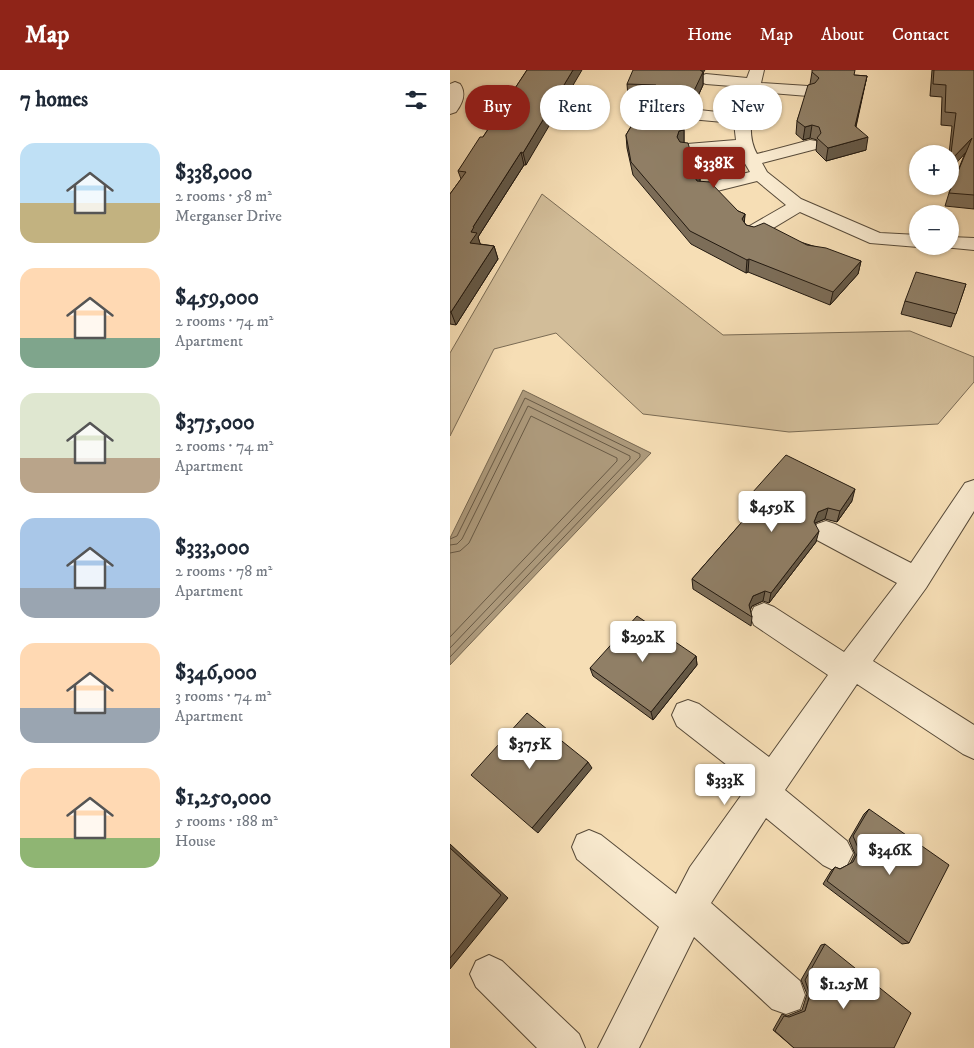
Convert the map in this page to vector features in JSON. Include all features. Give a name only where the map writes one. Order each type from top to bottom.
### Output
[{"type":"street","points":[[706,79],[754,80],[808,91]]},
{"type":"street","points":[[450,109],[454,102],[455,87]]},
{"type":"street","points":[[745,130],[752,160]]},
{"type":"street","points":[[705,189],[752,160],[810,146]]},
{"type":"street","points":[[687,150],[752,160],[800,204],[877,239],[909,241]]},
{"type":"street","points":[[754,232],[800,204]]},
{"type":"street","points":[[959,243],[974,244]]},
{"type":"street","points":[[618,1048],[703,880],[851,668],[898,606],[974,490]]},
{"type":"street","points":[[826,532],[916,579]]},
{"type":"street","points":[[764,616],[974,743]]},
{"type":"street","points":[[688,715],[768,786],[835,853]]},
{"type":"street","points":[[589,846],[686,915],[786,995]]},
{"type":"street","points":[[489,974],[565,1048]]},
{"type":"shaded area","points":[[542,194],[723,335],[910,331],[974,357],[974,382],[938,424],[789,432],[643,414],[556,333],[494,349],[450,436],[450,353]]},
{"type":"water","points":[[523,390],[651,453],[450,665],[450,538]]},
{"type":"building","points":[[527,70],[573,70],[564,85],[540,85],[540,125],[471,232],[477,233],[470,243],[494,246],[450,312],[450,194],[466,172],[458,171],[480,137],[483,137],[488,130],[530,130],[530,85],[517,85]]},
{"type":"building","points":[[633,70],[700,70],[703,72],[697,85],[627,84]]},
{"type":"building","points":[[812,70],[855,70],[854,75],[867,76],[855,126],[868,137],[828,148],[817,138],[821,133],[819,127],[812,125],[805,127],[797,121],[808,85],[815,83],[819,78]]},
{"type":"building","points":[[934,70],[974,70],[974,195],[959,194],[959,169],[972,138],[959,152],[959,145],[952,145],[956,113],[945,112],[946,85],[933,84]]},
{"type":"building","points":[[629,130],[684,130],[679,131],[677,137],[680,142],[688,143],[694,164],[700,170],[694,176],[697,181],[710,182],[738,211],[745,214],[742,219],[746,225],[754,227],[764,223],[807,245],[826,248],[861,261],[833,292],[749,259],[747,260],[690,231],[631,162],[626,135]]},
{"type":"building","points":[[916,272],[966,284],[956,314],[905,301]]},
{"type":"building","points":[[786,455],[855,489],[840,511],[828,508],[818,512],[814,522],[819,531],[771,593],[765,591],[753,596],[749,605],[752,617],[692,579],[763,498],[752,493]]},
{"type":"building","points":[[637,616],[696,656],[651,712],[590,668]]},
{"type":"building","points":[[527,713],[588,762],[532,828],[471,775]]},
{"type":"building","points":[[869,809],[949,865],[909,943],[827,881],[835,867],[840,869],[853,862],[859,850],[853,836]]},
{"type":"building","points":[[450,848],[501,895],[450,958]]},
{"type":"building","points":[[825,944],[911,1013],[894,1048],[794,1048],[775,1031],[784,1016],[789,1017],[805,1011],[810,995],[805,980]]}]
